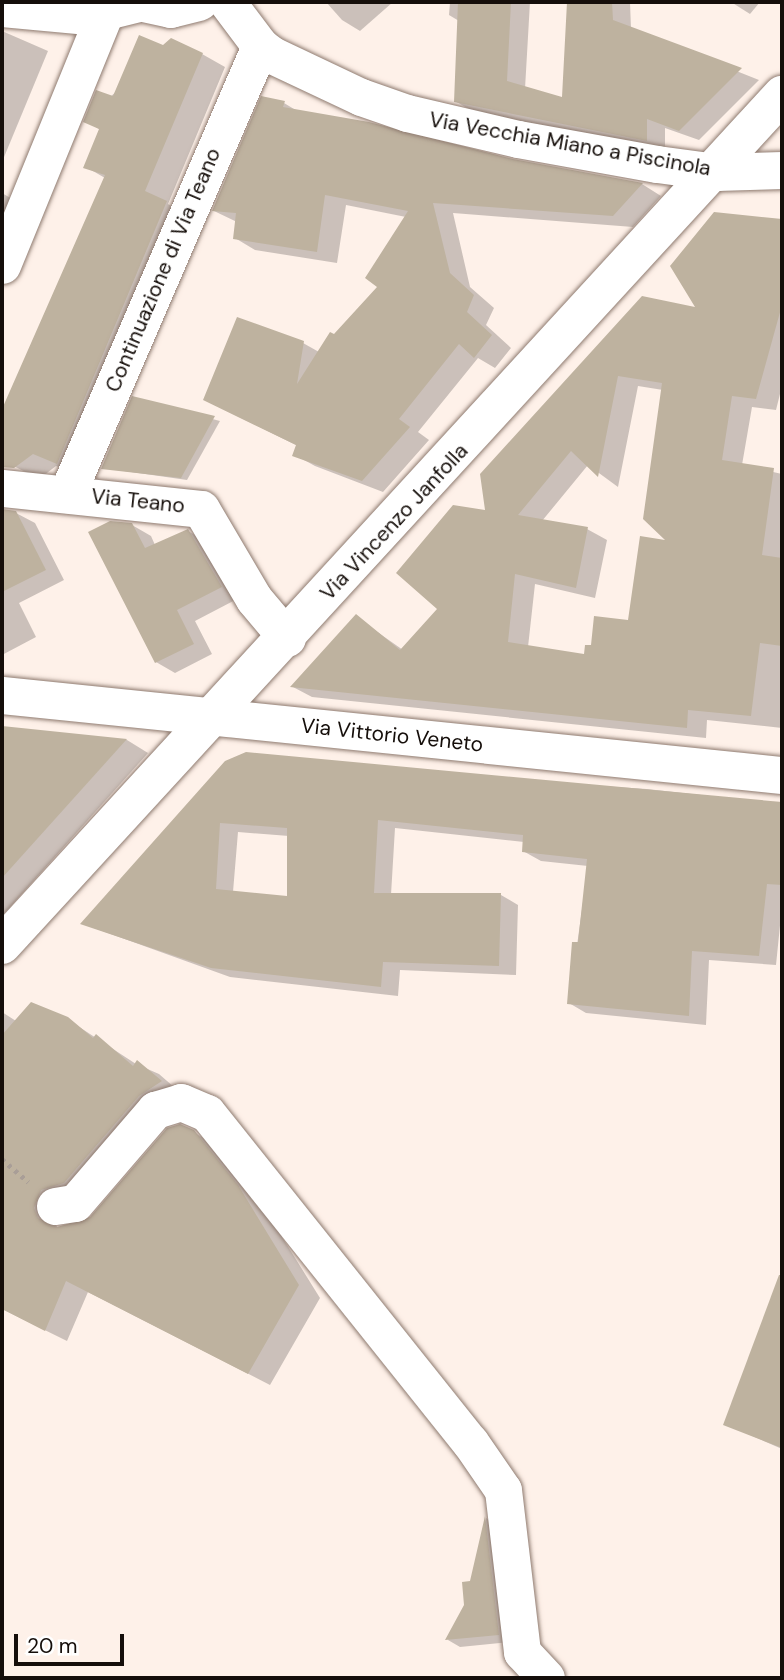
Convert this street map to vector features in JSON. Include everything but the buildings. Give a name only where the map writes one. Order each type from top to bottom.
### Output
[{"type":"main road","name":"Via Vincenzo Janfolla","points":[[2,945],[716,172],[782,95]]},
{"type":"street","name":"Via Vecchia Miano a Piscinola","points":[[2,8],[66,16],[127,7],[170,9],[219,5],[260,46],[361,97],[452,126],[716,172],[782,170]]},
{"type":"street","points":[[2,265],[127,7]]},
{"type":"street","name":"Continuazione di Via Teano","points":[[67,494],[260,46]]},
{"type":"street","name":"Via Teano","points":[[2,488],[201,509],[254,599],[287,638]]},
{"type":"street","name":"Via Vittorio Veneto","points":[[2,695],[782,775]]},
{"type":"street","points":[[55,1206],[75,1203],[155,1110],[181,1102],[207,1113],[470,1442],[503,1490],[522,1652],[546,1678]]}]
